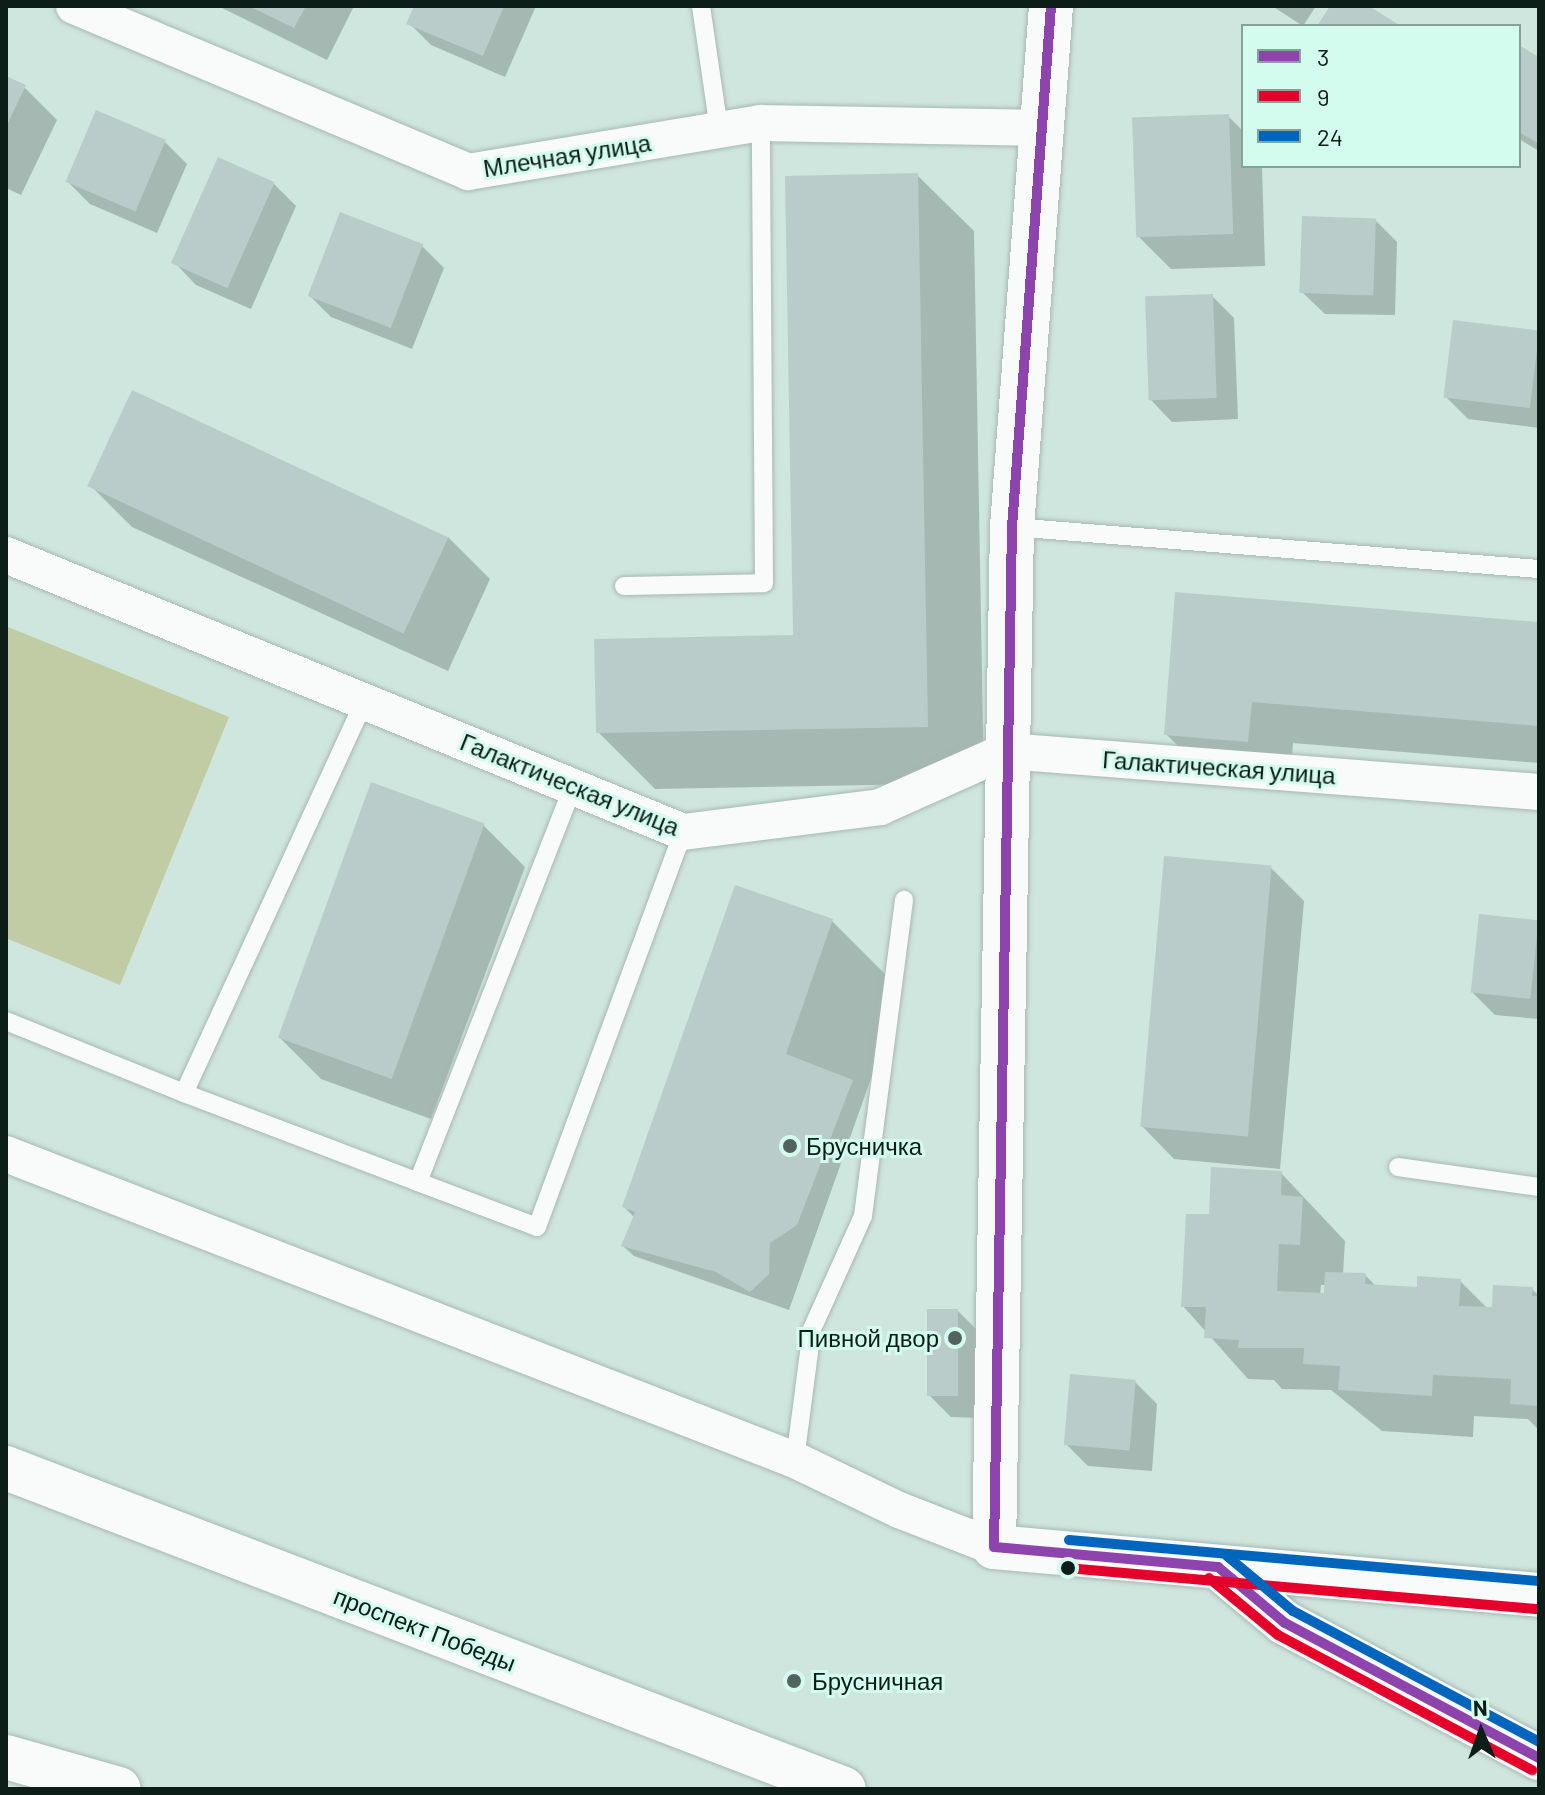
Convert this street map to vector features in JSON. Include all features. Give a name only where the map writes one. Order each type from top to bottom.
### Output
[{"type":"street","name":"Млечная улица","points":[[74,6],[468,172],[761,123],[1044,128]]},
{"type":"street","points":[[994,1547],[1012,527],[1051,6]]},
{"type":"street","name":"Галактическая улица","points":[[6,555],[683,832],[880,807],[1006,751],[1539,792]]},
{"type":"street","points":[[6,1154],[795,1460],[899,1510],[994,1547],[1539,1595]]},
{"type":"street","name":"проспект Победы","points":[[6,1468],[844,1789]]},
{"type":"street","points":[[1218,1567],[1285,1623],[1539,1758]]},
{"type":"street","points":[[6,1757],[119,1789]]},
{"type":"lane","points":[[701,6],[719,130]]},
{"type":"lane","points":[[624,586],[764,583],[761,123]]},
{"type":"lane","points":[[1012,527],[1539,569]]},
{"type":"lane","points":[[184,1093],[364,702]]},
{"type":"lane","points":[[418,1182],[573,787]]},
{"type":"lane","points":[[6,1021],[184,1093],[537,1227],[683,832]]},
{"type":"lane","points":[[795,1460],[812,1329],[863,1216],[904,900]]},
{"type":"lane","points":[[1398,1167],[1539,1187]]},
{"type":"green space","points":[[6,626],[229,717],[120,985],[6,938]]},
{"type":"building","points":[[249,6],[306,6],[294,28]]},
{"type":"building","points":[[414,6],[504,6],[483,56],[406,24]]},
{"type":"building","points":[[1330,6],[1369,6],[1398,24],[1318,24]]},
{"type":"building","points":[[1521,46],[1539,57],[1539,144],[1521,133]]},
{"type":"building","points":[[6,76],[26,85],[6,127]]},
{"type":"building","points":[[96,110],[166,140],[135,211],[66,182]]},
{"type":"building","points":[[1229,114],[1233,234],[1136,237],[1132,117]]},
{"type":"building","points":[[218,157],[275,182],[227,288],[171,263]]},
{"type":"building","points":[[918,173],[928,727],[596,733],[594,639],[793,635],[785,176]]},
{"type":"building","points":[[340,212],[423,244],[391,328],[308,296]]},
{"type":"building","points":[[1302,216],[1376,219],[1373,296],[1299,293]]},
{"type":"building","points":[[1213,294],[1217,398],[1149,400],[1145,296]]},
{"type":"building","points":[[1453,320],[1539,331],[1530,408],[1443,397]]},
{"type":"building","points":[[132,390],[448,537],[404,634],[87,486]]},
{"type":"building","points":[[1175,592],[1539,622],[1539,726],[1252,702],[1248,742],[1164,735]]},
{"type":"building","points":[[371,782],[485,823],[392,1079],[278,1038]]},
{"type":"building","points":[[1164,856],[1272,865],[1248,1136],[1140,1127]]},
{"type":"building","points":[[735,885],[833,919],[786,1054],[853,1080],[797,1225],[770,1243],[769,1274],[750,1292],[716,1272],[621,1246],[635,1212],[622,1207]]},
{"type":"building","points":[[1479,914],[1539,920],[1530,999],[1471,993]]},
{"type":"building","points":[[1211,1167],[1282,1171],[1281,1195],[1303,1197],[1300,1245],[1279,1244],[1277,1291],[1324,1293],[1325,1272],[1366,1273],[1365,1284],[1417,1287],[1417,1276],[1461,1279],[1459,1306],[1492,1307],[1493,1285],[1533,1287],[1532,1296],[1539,1296],[1539,1406],[1510,1404],[1511,1379],[1433,1375],[1432,1396],[1338,1390],[1340,1366],[1303,1364],[1304,1348],[1238,1348],[1239,1340],[1204,1338],[1206,1307],[1181,1307],[1186,1214],[1209,1214]]},
{"type":"building","points":[[927,1309],[958,1309],[958,1396],[927,1396]]},
{"type":"building","points":[[1070,1374],[1136,1380],[1130,1450],[1064,1445]]},
{"type":"transit line","name":"3","points":[[1051,6],[1012,527],[994,1547],[1218,1567],[1285,1623],[1539,1758]]},
{"type":"transit line","name":"24","points":[[1069,1540],[1539,1581]]},
{"type":"transit line","name":"24","points":[[1227,1556],[1293,1611],[1539,1742]]},
{"type":"transit line","name":"9","points":[[1067,1568],[1538,1609]]},
{"type":"transit line","name":"9","points":[[1209,1578],[1278,1635],[1532,1770]]},
{"type":"place","name":"Брусничка","points":[[790,1146]]},
{"type":"place","name":"Пивной двор","points":[[955,1338]]},
{"type":"place","name":"Брусничная","points":[[794,1681]]}]
